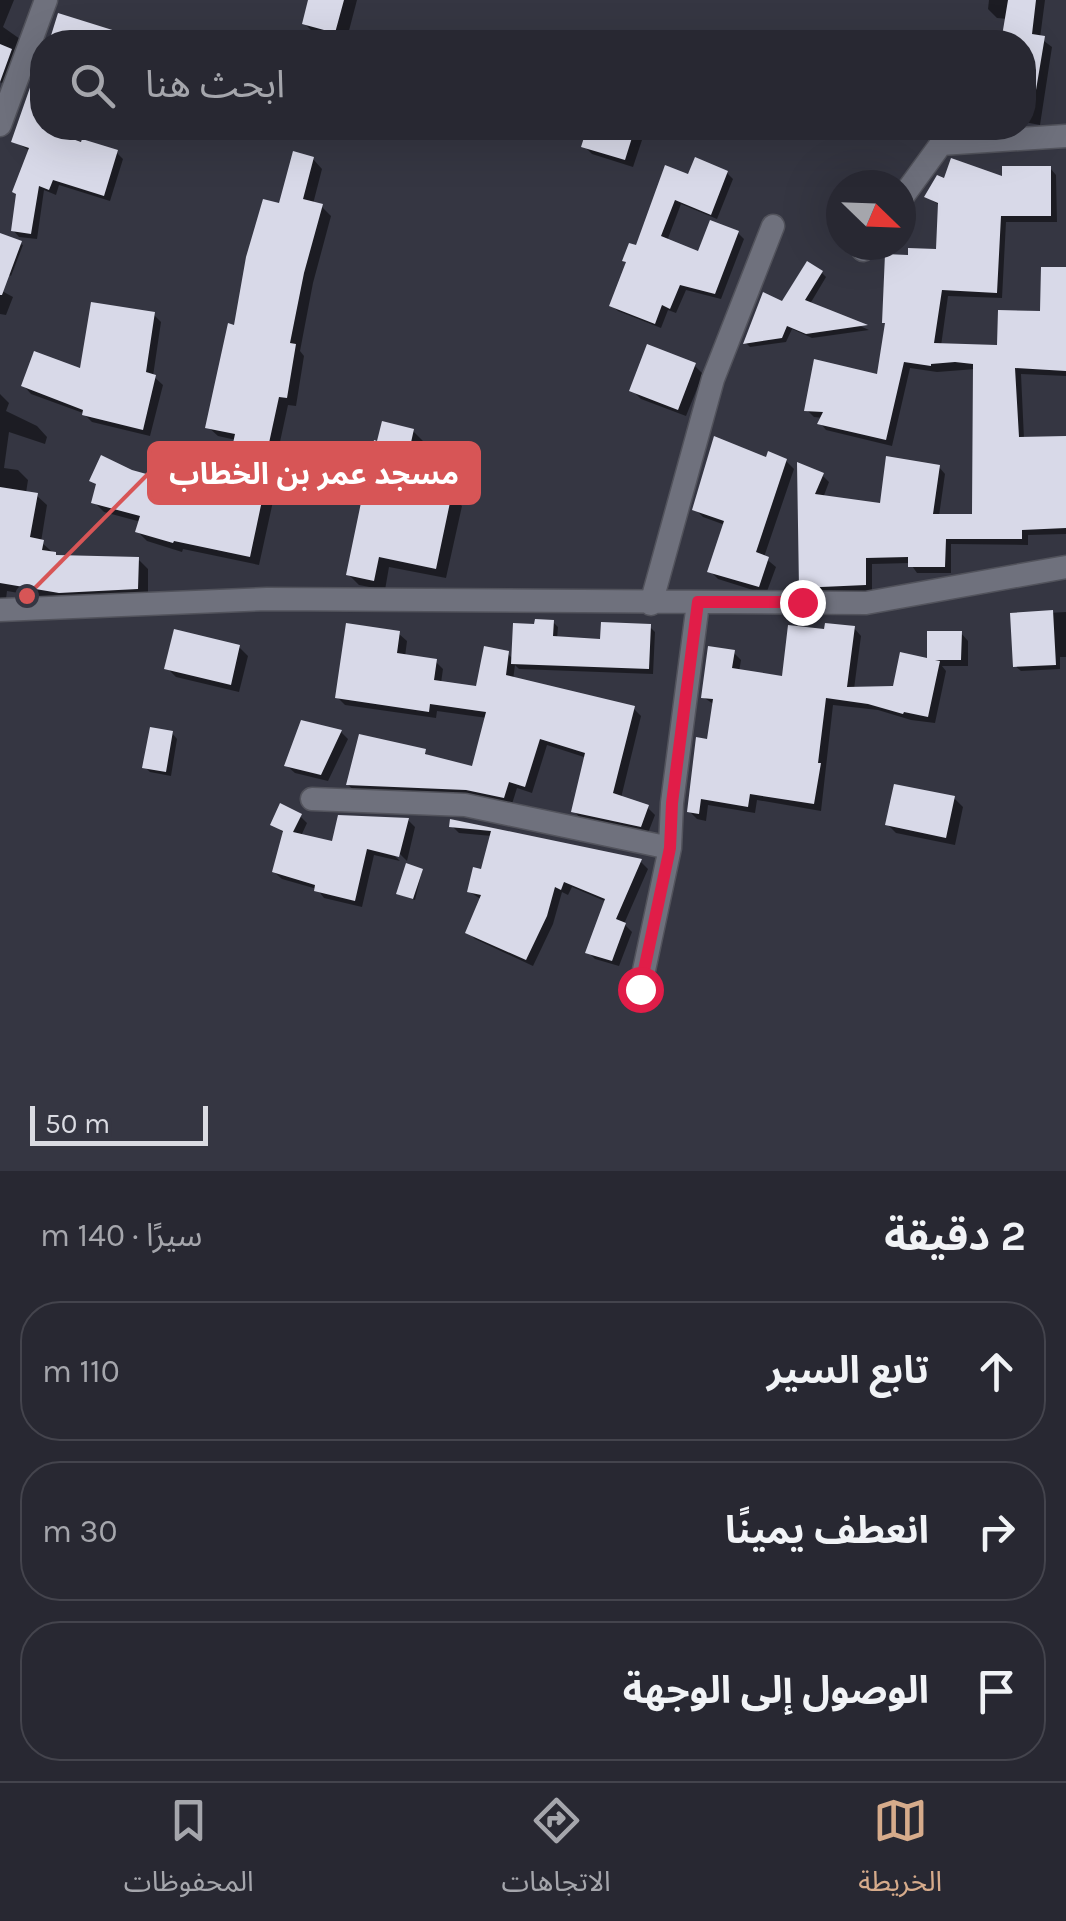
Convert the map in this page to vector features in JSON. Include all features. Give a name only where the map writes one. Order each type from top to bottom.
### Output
[{"type":"street","points":[[35,30],[46,0]]},
{"type":"street","points":[[0,125],[30,43]]},
{"type":"street","points":[[1036,138],[1066,136]]},
{"type":"street","points":[[916,178],[941,144],[1004,140]]},
{"type":"street","points":[[651,604],[713,379],[772,226]]},
{"type":"street","points":[[0,610],[266,599],[651,604],[866,602],[1066,567]]},
{"type":"street","points":[[640,989],[670,848],[672,803],[698,602]]},
{"type":"street","points":[[312,799],[464,805],[670,848]]},
{"type":"building","points":[[308,0],[344,0],[336,30],[302,24]]},
{"type":"building","points":[[1008,0],[1036,0],[1032,30],[1003,30]]},
{"type":"building","points":[[58,13],[112,30],[53,30]]},
{"type":"building","points":[[1036,35],[1045,36],[1036,90]]},
{"type":"building","points":[[0,44],[12,49],[0,82]]},
{"type":"building","points":[[30,88],[30,140],[85,140],[118,150],[104,196],[53,180],[49,190],[39,186],[31,234],[11,231],[16,194],[12,192],[29,148],[11,142]]},
{"type":"building","points":[[583,140],[631,140],[625,160],[581,147]]},
{"type":"building","points":[[293,151],[314,157],[303,199],[323,204],[304,273],[290,343],[296,344],[287,398],[279,397],[269,443],[274,444],[250,557],[135,532],[140,516],[91,503],[96,484],[89,481],[101,455],[132,470],[222,495],[235,434],[205,428],[228,323],[234,325],[246,257],[263,199],[279,203]]},
{"type":"building","points":[[695,157],[728,171],[711,215],[675,200],[661,236],[698,251],[710,220],[739,231],[715,294],[680,285],[670,309],[662,305],[655,324],[609,306],[629,243],[636,245],[665,165],[688,174]]},
{"type":"building","points":[[951,158],[1002,176],[1002,166],[1051,166],[1051,216],[1001,216],[997,293],[942,290],[934,343],[997,345],[998,310],[1040,311],[1041,267],[1066,267],[1066,371],[1015,368],[1019,437],[1066,436],[1066,528],[1022,530],[1022,539],[946,539],[945,567],[908,567],[908,557],[866,558],[866,585],[799,588],[797,462],[824,473],[815,494],[880,503],[886,456],[940,465],[933,514],[972,514],[973,364],[931,366],[904,362],[886,440],[817,424],[823,412],[804,411],[814,359],[877,374],[885,323],[885,260],[916,260],[916,248],[936,249],[938,203],[924,197],[937,175],[944,178]]},
{"type":"building","points":[[0,233],[22,241],[2,295],[0,295]]},
{"type":"building","points":[[807,261],[823,271],[805,300],[868,325],[806,334],[787,326],[782,338],[743,344],[763,292],[782,301]]},
{"type":"building","points":[[91,302],[155,312],[146,372],[156,375],[143,430],[82,415],[83,410],[21,386],[34,351],[80,368]]},
{"type":"building","points":[[647,344],[696,363],[678,410],[629,391]]},
{"type":"building","points":[[382,421],[414,429],[410,447],[400,444],[392,481],[452,493],[436,569],[379,557],[374,581],[346,575],[374,440],[377,441]]},
{"type":"building","points":[[714,436],[766,457],[768,451],[787,459],[756,552],[769,557],[759,587],[707,572],[724,521],[692,510]]},
{"type":"building","points":[[0,487],[38,493],[30,537],[44,540],[42,550],[56,555],[139,557],[138,589],[59,593],[0,583]]},
{"type":"building","points":[[1053,610],[1056,665],[1013,667],[1010,613]]},
{"type":"building","points":[[535,619],[554,620],[553,636],[600,639],[601,622],[651,624],[649,669],[511,664],[513,623],[534,624]]},
{"type":"building","points":[[346,623],[400,631],[397,653],[437,659],[434,680],[476,686],[484,646],[509,651],[506,675],[635,706],[613,793],[649,805],[641,827],[571,812],[585,753],[540,739],[525,787],[509,782],[504,798],[466,790],[346,785],[359,734],[426,749],[425,754],[472,766],[486,712],[430,704],[429,712],[335,698]]},
{"type":"building","points":[[825,623],[855,626],[847,687],[893,686],[900,652],[927,658],[927,631],[962,631],[961,660],[935,660],[940,661],[928,717],[826,698],[814,804],[750,794],[748,807],[701,799],[699,814],[687,812],[696,737],[707,739],[713,699],[701,698],[708,646],[735,650],[732,668],[782,676],[788,625],[824,629]]},
{"type":"building","points":[[174,629],[240,645],[231,685],[164,669]]},
{"type":"building","points":[[301,720],[342,730],[321,775],[284,766]]},
{"type":"building","points":[[150,727],[173,731],[166,772],[142,768]]},
{"type":"building","points":[[894,784],[955,796],[946,838],[885,825]]},
{"type":"building","points":[[280,803],[302,814],[293,832],[332,841],[338,815],[409,818],[399,857],[367,849],[355,901],[314,891],[315,885],[272,872],[283,831],[270,825]]},
{"type":"building","points":[[450,819],[642,859],[616,919],[626,923],[612,961],[585,953],[605,899],[564,882],[561,890],[555,887],[547,916],[526,960],[465,933],[481,895],[467,892],[473,867],[481,869],[491,831],[449,827]]},
{"type":"building","points":[[406,863],[423,869],[413,899],[396,894]]},
{"type":"place","name":"مسجد عمر بن الخطاب","points":[[27,596]]},
{"type":"route","points":[[640,989],[670,848],[672,803],[698,602],[802,602]]}]
